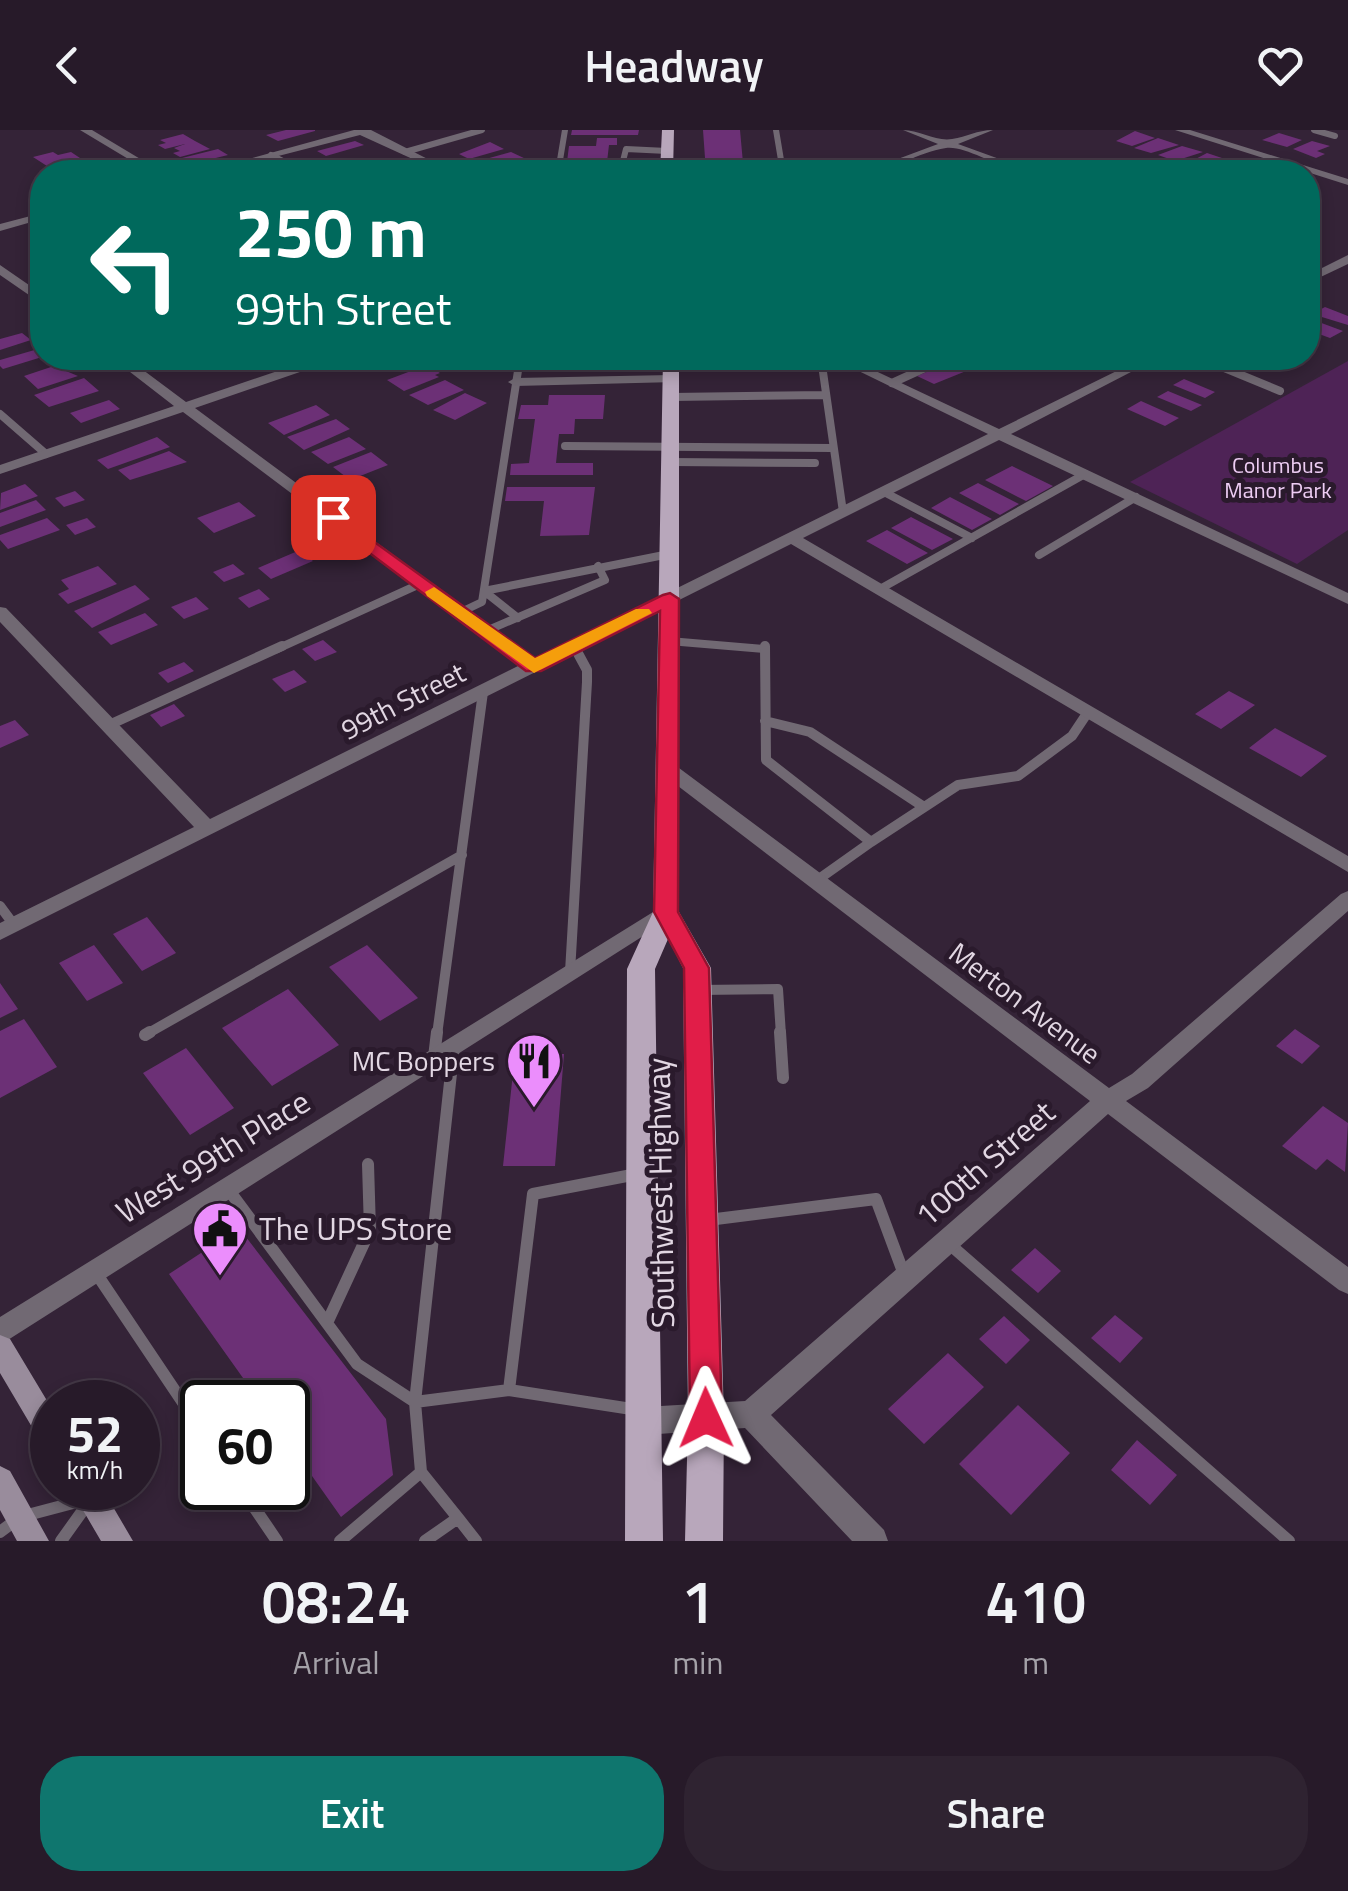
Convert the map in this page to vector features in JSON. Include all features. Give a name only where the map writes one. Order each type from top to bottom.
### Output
[{"type":"main road","points":[[667,160],[668,130]]},
{"type":"main road","name":"Southwest Highway","points":[[644,1541],[641,969],[666,912],[671,370]]},
{"type":"main road","name":"Southwest Highway","points":[[666,912],[696,968],[706,1418],[704,1541]]},
{"type":"main road","points":[[0,1348],[30,1398]]},
{"type":"main road","points":[[0,1482],[18,1530]]},
{"type":"main road","points":[[99,1510],[118,1541]]},
{"type":"street","points":[[84,130],[137,160]]},
{"type":"street","points":[[252,160],[362,130],[423,160]]},
{"type":"street","points":[[908,130],[995,160]]},
{"type":"street","points":[[906,160],[988,130]]},
{"type":"street","points":[[1180,130],[1277,160]]},
{"type":"street","points":[[1320,173],[1348,182]]},
{"type":"street","points":[[0,228],[30,219]]},
{"type":"street","points":[[1320,270],[1348,259]]},
{"type":"street","points":[[0,268],[30,291]]},
{"type":"street","points":[[136,370],[534,666]]},
{"type":"street","points":[[0,470],[279,370]]},
{"type":"street","points":[[864,370],[1348,599]]},
{"type":"street","name":"99th Street","points":[[7,929],[1128,370]]},
{"type":"street","points":[[514,382],[671,388]]},
{"type":"street","points":[[792,538],[1348,865]]},
{"type":"street","points":[[0,612],[208,829]]},
{"type":"street","name":"Merton Avenue","points":[[668,769],[1348,1282]]},
{"type":"street","name":"100th Street","points":[[751,1414],[1105,1102],[1140,1081],[1348,899]]},
{"type":"street","name":"West 99th Place","points":[[0,1332],[666,912]]},
{"type":"street","points":[[644,1416],[706,1418],[751,1414],[873,1541]]},
{"type":"lane","points":[[406,152],[482,130]]},
{"type":"lane","points":[[560,160],[565,130]]},
{"type":"lane","points":[[776,130],[781,160]]},
{"type":"lane","points":[[1314,130],[1336,136]]},
{"type":"lane","points":[[623,160],[626,149],[667,151]]},
{"type":"lane","points":[[271,155],[281,160]]},
{"type":"lane","points":[[461,612],[482,602],[517,370]]},
{"type":"lane","points":[[822,370],[843,512]]},
{"type":"lane","points":[[892,383],[921,370]]},
{"type":"lane","points":[[1229,370],[1280,391]]},
{"type":"lane","points":[[671,388],[824,396]]},
{"type":"lane","points":[[0,414],[46,454]]},
{"type":"lane","points":[[565,446],[815,464]]},
{"type":"lane","points":[[670,453],[832,448]]},
{"type":"lane","points":[[880,590],[1085,474]]},
{"type":"lane","points":[[884,492],[972,538]]},
{"type":"lane","points":[[1039,555],[1136,498]]},
{"type":"lane","points":[[484,591],[670,554]]},
{"type":"lane","points":[[486,631],[605,580],[598,566]]},
{"type":"lane","points":[[109,725],[422,583]]},
{"type":"lane","points":[[484,591],[518,618]]},
{"type":"lane","points":[[669,641],[765,646],[766,760],[871,842]]},
{"type":"lane","points":[[570,972],[587,682],[587,670],[574,646]]},
{"type":"lane","points":[[476,1541],[420,1472],[414,1402],[462,855],[483,692]]},
{"type":"lane","points":[[816,880],[958,785],[1018,776],[1072,736],[1088,712]]},
{"type":"lane","points":[[765,721],[810,732],[924,807]]},
{"type":"lane","points":[[145,1035],[462,855]]},
{"type":"lane","points":[[0,906],[7,929]]},
{"type":"lane","points":[[697,990],[778,990],[782,1078]]},
{"type":"lane","points":[[327,1323],[370,1230],[368,1164]]},
{"type":"lane","points":[[509,1390],[533,1194],[642,1172]]},
{"type":"lane","points":[[228,1189],[357,1364],[414,1402],[509,1390],[644,1416]]},
{"type":"lane","points":[[702,1221],[876,1199],[905,1277]]},
{"type":"lane","points":[[946,1241],[1289,1541]]},
{"type":"lane","points":[[96,1273],[180,1398]]},
{"type":"lane","points":[[340,1541],[420,1472]]},
{"type":"lane","points":[[18,1530],[56,1510]]},
{"type":"lane","points":[[61,1541],[78,1510]]},
{"type":"lane","points":[[255,1510],[277,1541]]},
{"type":"lane","points":[[425,1541],[458,1518]]},
{"type":"green space","name":"Columbus Manor Park","points":[[1348,361],[1348,530],[1297,564],[1130,482]]},
{"type":"building","points":[[286,130],[315,131],[278,141],[266,135]]},
{"type":"building","points":[[572,130],[639,130],[638,135],[571,135]]},
{"type":"building","points":[[703,130],[740,130],[743,160],[705,160]]},
{"type":"building","points":[[1135,131],[1155,138],[1132,146],[1116,141]]},
{"type":"building","points":[[1279,133],[1302,140],[1287,147],[1262,140]]},
{"type":"building","points":[[183,134],[210,149],[180,157],[173,153],[180,151],[174,148],[185,144],[165,149],[158,145],[166,143],[160,140]]},
{"type":"building","points":[[597,138],[617,138],[617,145],[609,145],[607,160],[567,160],[569,146],[596,146]]},
{"type":"building","points":[[1158,138],[1179,145],[1151,153],[1134,148]]},
{"type":"building","points":[[355,141],[364,145],[326,156],[317,151]]},
{"type":"building","points":[[1312,141],[1330,146],[1317,151],[1325,154],[1316,158],[1293,149]]},
{"type":"building","points":[[490,142],[504,149],[469,159],[459,154]]},
{"type":"building","points":[[1182,146],[1203,152],[1178,160],[1158,155]]},
{"type":"building","points":[[218,149],[228,155],[207,160],[182,158]]},
{"type":"building","points":[[71,152],[80,158],[38,160],[33,157]]},
{"type":"building","points":[[511,152],[526,159],[522,160],[482,160]]},
{"type":"building","points":[[1207,153],[1228,160],[1194,160]]},
{"type":"building","points":[[1325,307],[1348,316],[1348,325],[1320,316],[1320,310]]},
{"type":"building","points":[[1320,322],[1343,331],[1330,338],[1320,334]]},
{"type":"building","points":[[22,333],[30,340],[0,350],[0,339]]},
{"type":"building","points":[[30,351],[30,361],[3,369],[0,360]]},
{"type":"building","points":[[42,370],[64,370],[78,376],[38,389],[24,376]]},
{"type":"building","points":[[414,370],[440,373],[435,375],[439,377],[404,391],[387,380]]},
{"type":"building","points":[[931,370],[969,370],[934,384],[917,376]]},
{"type":"building","points":[[84,378],[99,391],[49,407],[34,395]]},
{"type":"building","points":[[1184,379],[1215,392],[1205,398],[1173,385]]},
{"type":"building","points":[[445,380],[464,390],[428,405],[409,395]]},
{"type":"building","points":[[1168,391],[1202,405],[1191,411],[1157,397]]},
{"type":"building","points":[[465,393],[487,403],[455,420],[433,410]]},
{"type":"building","points":[[549,395],[605,395],[603,419],[575,419],[574,434],[559,434],[556,463],[593,463],[593,475],[510,475],[511,464],[529,463],[535,419],[518,419],[521,405],[548,405]]},
{"type":"building","points":[[109,400],[120,409],[81,423],[70,413]]},
{"type":"building","points":[[1141,401],[1179,418],[1165,426],[1127,409]]},
{"type":"building","points":[[316,405],[330,415],[284,435],[268,423]]},
{"type":"building","points":[[336,419],[350,429],[304,450],[287,437]]},
{"type":"building","points":[[157,437],[170,447],[108,469],[97,460]]},
{"type":"building","points":[[349,437],[366,449],[328,464],[311,452]]},
{"type":"building","points":[[169,451],[187,462],[130,480],[118,470]]},
{"type":"building","points":[[371,452],[388,465],[350,480],[333,467]]},
{"type":"building","points":[[1012,466],[1053,486],[1026,501],[985,480]]},
{"type":"building","points":[[978,483],[1019,504],[1000,515],[959,493]]},
{"type":"building","points":[[25,484],[38,496],[0,510],[1,493]]},
{"type":"building","points":[[507,487],[595,487],[589,535],[540,536],[544,501],[505,501]]},
{"type":"building","points":[[75,491],[85,500],[64,507],[55,498]]},
{"type":"building","points":[[950,497],[992,519],[972,530],[931,508]]},
{"type":"building","points":[[36,500],[46,510],[0,527],[0,513]]},
{"type":"building","points":[[239,502],[256,516],[214,533],[197,518]]},
{"type":"building","points":[[911,517],[953,539],[932,550],[891,528]]},
{"type":"building","points":[[47,518],[60,530],[8,549],[0,540],[0,535]]},
{"type":"building","points":[[87,518],[96,527],[75,535],[66,525]]},
{"type":"building","points":[[887,530],[928,553],[907,564],[866,541]]},
{"type":"building","points":[[300,550],[313,561],[271,579],[258,568]]},
{"type":"building","points":[[233,564],[245,574],[224,582],[213,572]]},
{"type":"building","points":[[98,566],[117,584],[68,604],[58,594],[69,589],[61,580]]},
{"type":"building","points":[[135,585],[150,599],[92,628],[74,611]]},
{"type":"building","points":[[259,589],[270,599],[249,608],[238,598]]},
{"type":"building","points":[[196,597],[209,609],[184,619],[171,607]]},
{"type":"building","points":[[145,613],[158,625],[111,645],[98,632]]},
{"type":"building","points":[[323,640],[337,652],[315,661],[302,649]]},
{"type":"building","points":[[184,662],[194,671],[168,683],[158,673]]},
{"type":"building","points":[[294,670],[307,682],[285,692],[272,679]]},
{"type":"building","points":[[1229,691],[1255,705],[1221,729],[1195,714]]},
{"type":"building","points":[[174,704],[185,716],[161,727],[150,715]]},
{"type":"building","points":[[15,720],[29,735],[0,748],[0,726]]},
{"type":"building","points":[[1275,728],[1327,756],[1301,777],[1249,748]]},
{"type":"building","points":[[147,917],[176,953],[142,971],[113,934]]},
{"type":"building","points":[[94,945],[123,983],[87,1001],[59,963]]},
{"type":"building","points":[[367,945],[418,998],[380,1021],[329,967]]},
{"type":"building","points":[[0,983],[18,1009],[0,1018]]},
{"type":"building","points":[[288,989],[339,1045],[272,1086],[222,1028]]},
{"type":"building","points":[[24,1019],[57,1067],[0,1098],[0,1031]]},
{"type":"building","points":[[1295,1029],[1320,1046],[1302,1064],[1276,1046]]},
{"type":"building","points":[[186,1048],[234,1108],[190,1135],[143,1073]]},
{"type":"building","name":"MC Boppers","points":[[515,1054],[564,1054],[555,1166],[503,1166]]},
{"type":"building","points":[[1323,1106],[1348,1123],[1345,1172],[1327,1159],[1316,1170],[1282,1146]]},
{"type":"building","points":[[239,1228],[386,1419],[393,1475],[341,1517],[310,1473],[310,1380],[244,1380],[169,1274]]},
{"type":"building","points":[[1035,1248],[1061,1271],[1038,1293],[1011,1270]]},
{"type":"building","points":[[1115,1315],[1143,1338],[1120,1363],[1091,1338]]},
{"type":"building","points":[[1004,1316],[1030,1340],[1006,1364],[979,1339]]},
{"type":"building","points":[[948,1353],[984,1387],[924,1444],[888,1409]]},
{"type":"building","points":[[1018,1405],[1070,1453],[1011,1515],[959,1464]]},
{"type":"building","points":[[1137,1440],[1177,1475],[1150,1505],[1111,1470]]},
{"type":"slow traffic","points":[[434,592],[534,666],[642,613]]},
{"type":"place","name":"MC Boppers","points":[[534,1110]]},
{"type":"place","name":"The UPS Store","points":[[220,1278]]},
{"type":"route","points":[[333,517],[534,666],[670,599],[666,912],[696,968],[706,1418]]}]
